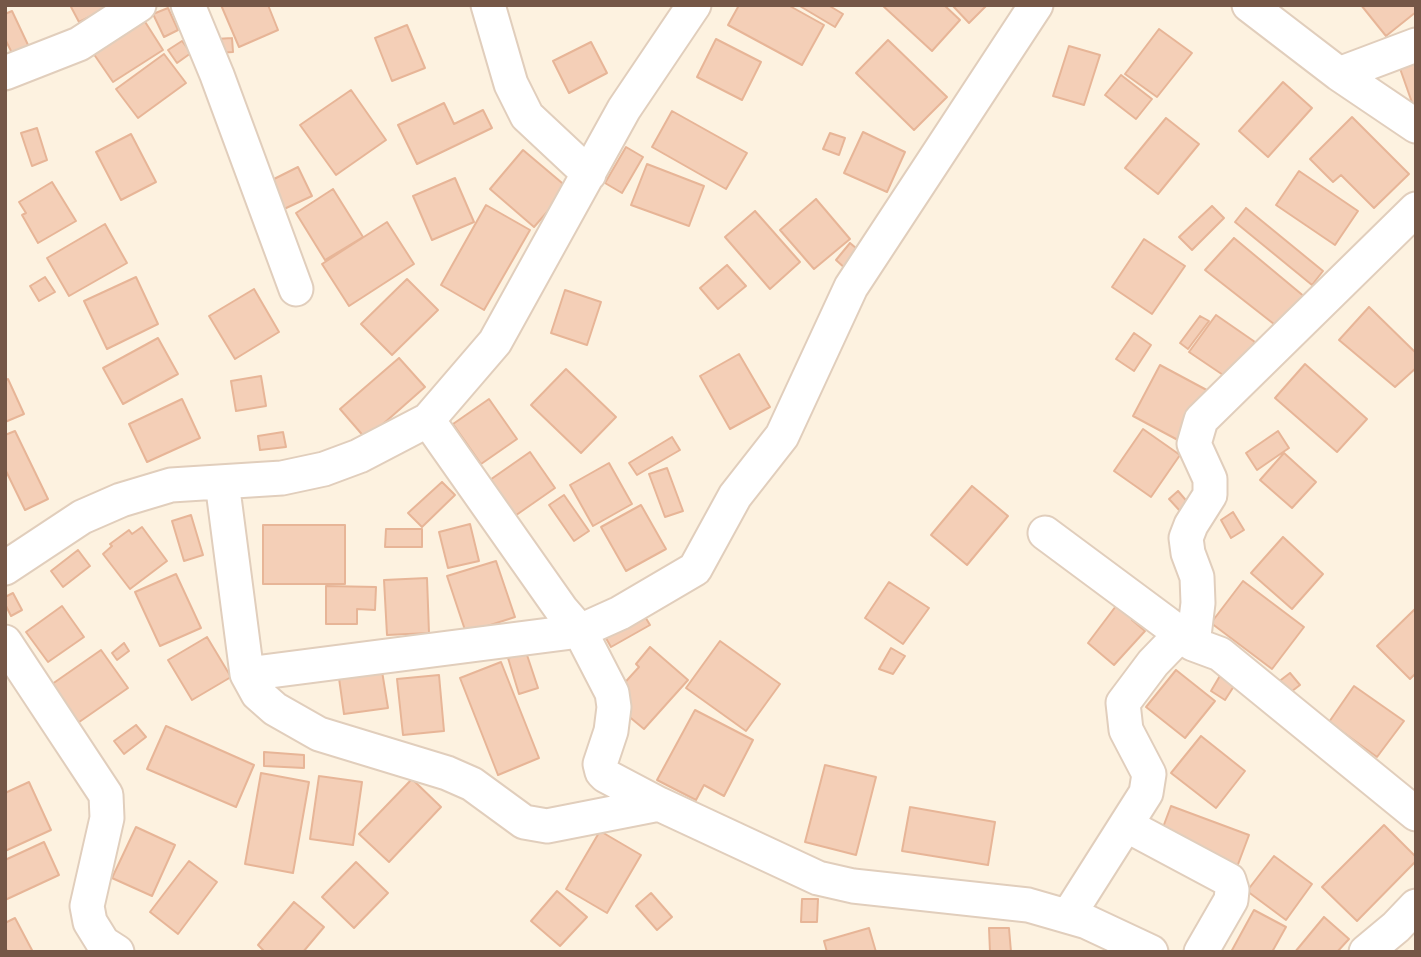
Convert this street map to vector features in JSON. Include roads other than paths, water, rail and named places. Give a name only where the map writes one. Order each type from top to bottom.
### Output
[{"type":"street","points":[[5,73],[79,44],[139,5]]},
{"type":"street","points":[[188,5],[218,75],[296,289]]},
{"type":"street","points":[[488,5],[511,84],[527,116],[589,174]]},
{"type":"street","points":[[5,568],[82,517],[121,500],[171,485],[282,478],[324,470],[359,456],[428,420],[495,342],[624,109],[694,5]]},
{"type":"street","points":[[247,674],[580,631],[620,613],[695,569],[735,496],[782,436],[851,288],[1035,5]]},
{"type":"street","points":[[1249,5],[1339,74],[1416,126]]},
{"type":"street","points":[[1339,74],[1416,45]]},
{"type":"street","points":[[1068,916],[1146,793],[1149,774],[1126,730],[1123,703],[1153,663],[1187,639],[1198,603],[1197,578],[1186,538],[1191,524],[1210,495],[1210,479],[1194,444],[1201,420],[1416,209]]},
{"type":"street","points":[[428,420],[561,609],[580,631],[612,693],[611,731],[600,764],[602,772],[659,804],[818,878],[853,886],[1028,905],[1087,922],[1151,952]]},
{"type":"street","points":[[222,482],[247,674],[258,694],[275,709],[319,734],[447,773],[472,784],[524,822],[547,826],[659,804]]},
{"type":"street","points":[[1045,533],[1187,639],[1220,654],[1416,814]]},
{"type":"street","points":[[5,642],[106,795],[107,818],[87,906],[90,922],[103,943],[117,952]]},
{"type":"street","points":[[1126,825],[1228,880],[1232,890],[1231,900],[1201,952]]},
{"type":"street","points":[[1366,952],[1416,906]]}]
